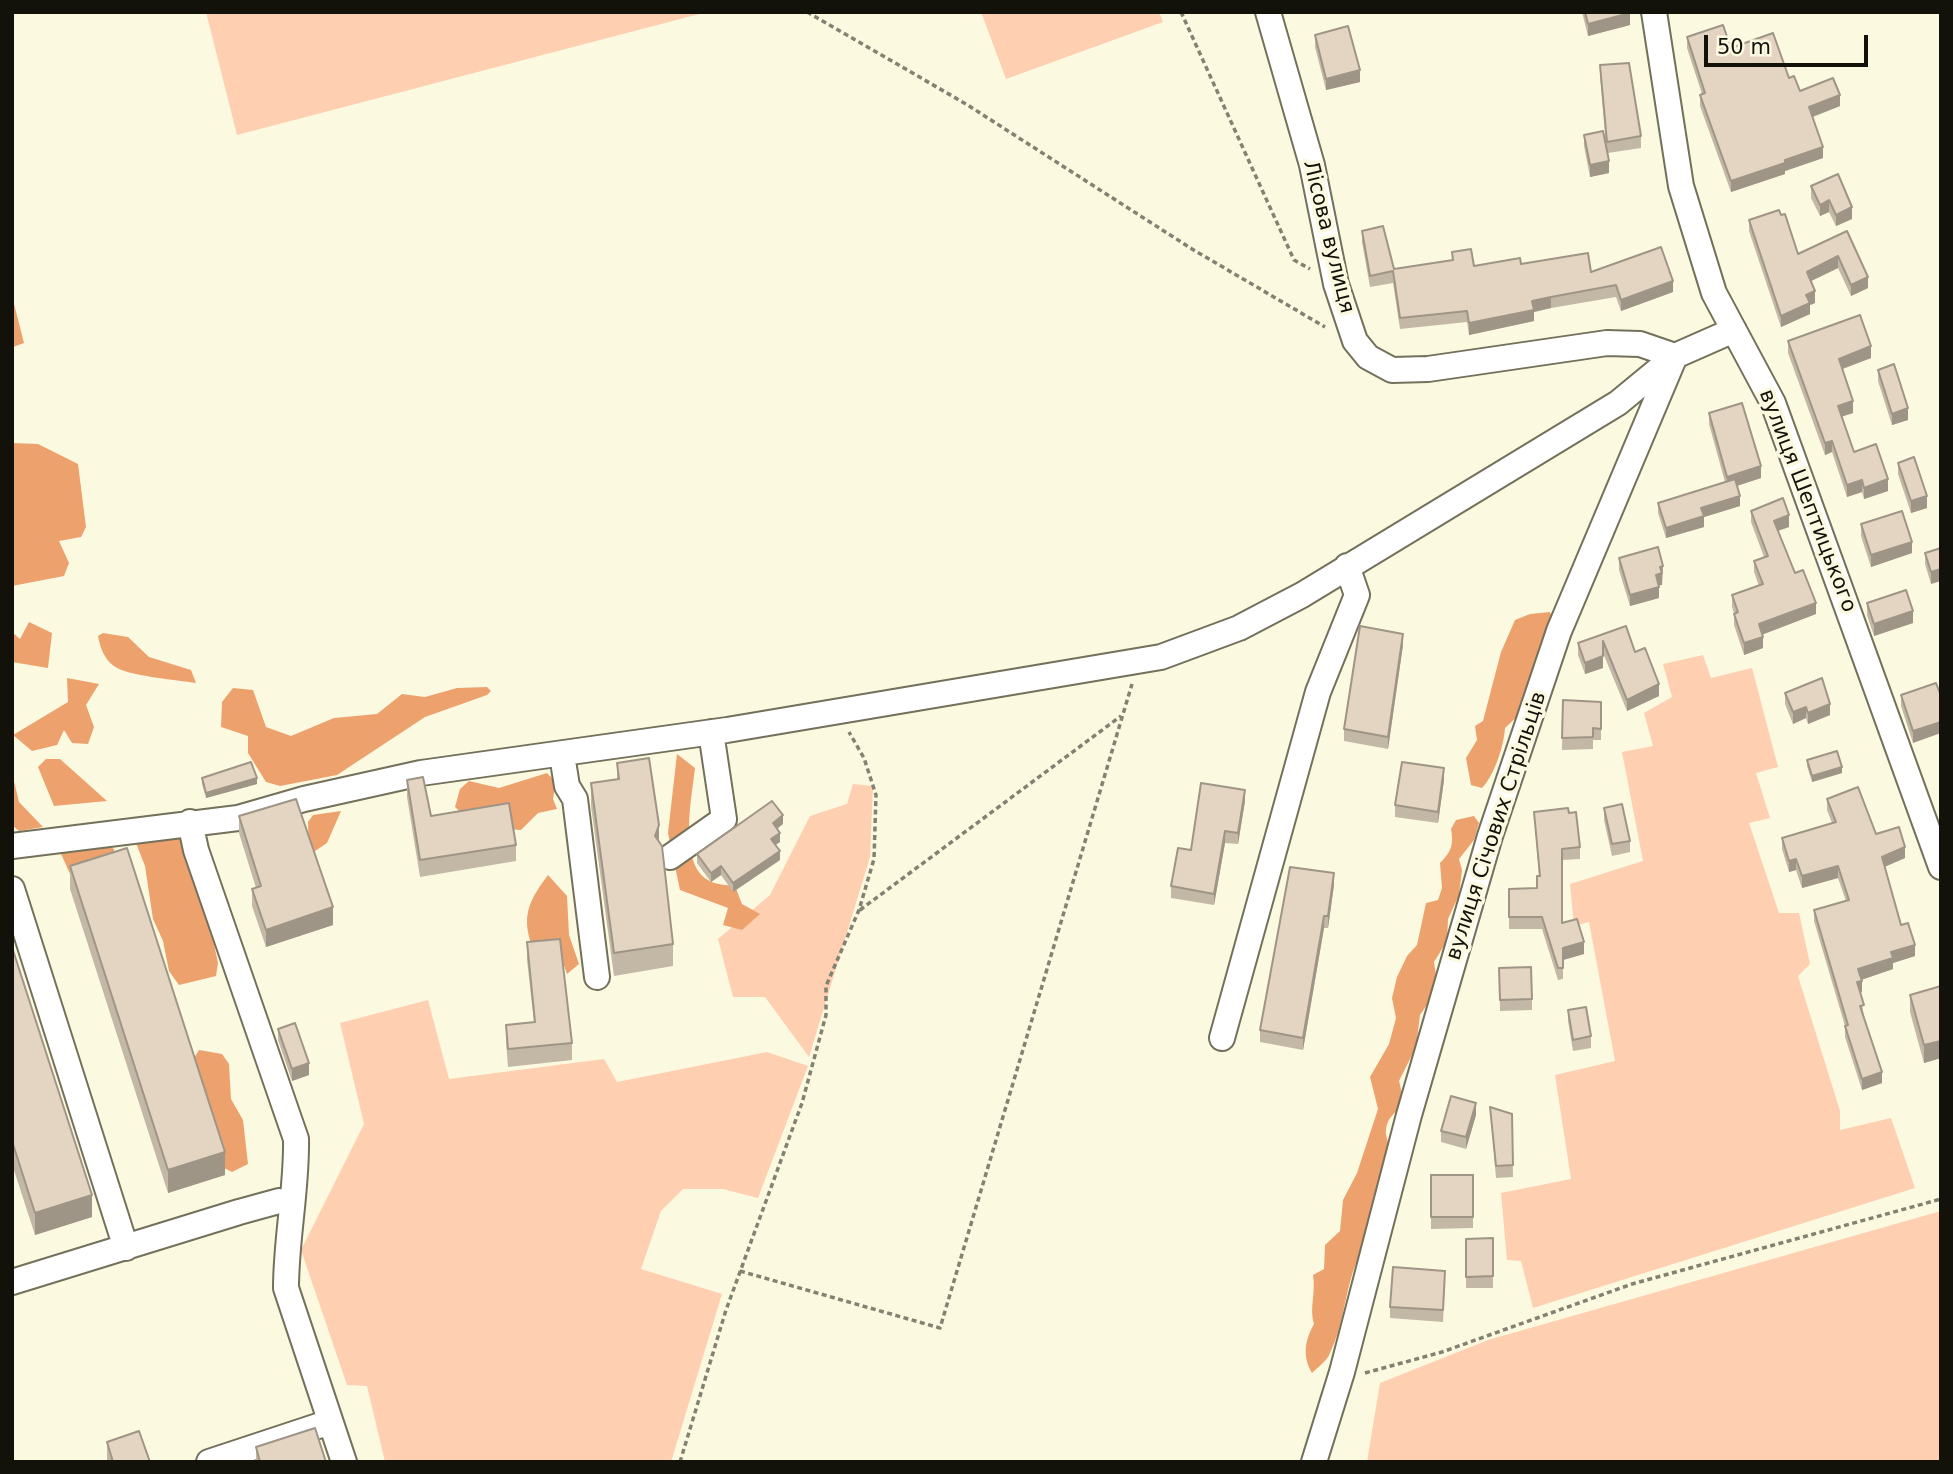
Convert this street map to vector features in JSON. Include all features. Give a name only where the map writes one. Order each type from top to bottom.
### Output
[{"type":"street","name":"Лісова вулиця","points":[[1268,12],[1312,165],[1336,284],[1353,335],[1368,357],[1392,370],[1428,369],[1607,343],[1640,344],[1675,356]]},
{"type":"street","name":"вулиця Шептицького","points":[[1654,12],[1681,186],[1714,293],[1773,403],[1931,809],[1941,867]]},
{"type":"street","points":[[12,846],[237,818],[304,799],[421,773],[711,732],[1161,657],[1239,628],[1618,402],[1675,356],[1734,330]]},
{"type":"street","name":"вулиця Січових Стрільців","points":[[1314,1462],[1342,1372],[1409,1115],[1490,836],[1559,631],[1675,356]]},
{"type":"street","points":[[1222,1038],[1318,692],[1357,595],[1347,566]]},
{"type":"street","points":[[670,857],[724,819],[711,732]]},
{"type":"street","points":[[562,755],[567,786],[575,799],[597,976]]},
{"type":"street","points":[[190,822],[196,849],[296,1139],[296,1172],[291,1203],[286,1288],[344,1462]]},
{"type":"street","points":[[12,889],[127,1248]]},
{"type":"street","points":[[12,1282],[239,1212],[279,1201],[291,1203]]},
{"type":"street","points":[[209,1462],[330,1422]]},
{"type":"path","points":[[807,12],[966,104],[1051,160],[1316,324],[1353,335]]},
{"type":"path","points":[[1181,12],[1294,260],[1336,284]]},
{"type":"path","points":[[740,1271],[940,1328],[1139,662]]},
{"type":"path","points":[[680,1462],[740,1271],[802,1103],[826,1015],[826,986],[859,910],[874,859],[876,795],[864,758],[838,711]]},
{"type":"path","points":[[859,910],[1123,715]]},
{"type":"path","points":[[1342,1372],[1372,1373],[1384,1370],[1632,1284],[1941,1199]]},
{"type":"shaded area","points":[[206,12],[707,12],[237,135]]},
{"type":"shaded area","points":[[981,12],[1159,12],[1163,22],[1006,79]]},
{"type":"shaded area","points":[[12,296],[24,343],[13,347],[12,347]]},
{"type":"shaded area","points":[[12,443],[38,444],[78,464],[86,527],[81,537],[59,541],[69,563],[64,576],[12,586]]},
{"type":"shaded area","points":[[1550,612],[1554,625],[1521,713],[1505,728],[1503,743],[1491,776],[1482,788],[1471,785],[1466,758],[1477,740],[1475,726],[1483,721],[1501,652],[1515,620],[1530,614]]},
{"type":"shaded area","points":[[29,622],[52,633],[48,668],[12,662],[12,632],[20,639]]},
{"type":"shaded area","points":[[103,633],[128,637],[149,657],[191,670],[196,683],[140,675],[120,669],[108,660],[103,652],[98,636]]},
{"type":"shaded area","points":[[1703,655],[1711,678],[1752,668],[1778,767],[1756,773],[1770,818],[1749,823],[1779,913],[1799,913],[1810,964],[1798,976],[1840,1111],[1840,1130],[1891,1118],[1915,1188],[1533,1308],[1521,1261],[1507,1260],[1501,1193],[1571,1179],[1555,1075],[1615,1061],[1589,922],[1574,926],[1570,884],[1643,861],[1622,752],[1653,746],[1644,713],[1672,697],[1663,664]]},
{"type":"shaded area","points":[[67,678],[99,684],[86,705],[94,727],[88,744],[72,743],[64,730],[57,745],[32,751],[13,735],[68,702]]},
{"type":"shaded area","points":[[487,687],[491,691],[487,695],[425,717],[337,775],[280,786],[266,782],[248,753],[248,736],[221,727],[222,702],[233,688],[253,690],[266,727],[291,736],[334,718],[377,714],[402,694],[425,697],[457,688]]},
{"type":"shaded area","points":[[677,754],[695,768],[689,828],[693,859],[699,871],[711,882],[735,886],[742,904],[760,914],[742,930],[723,925],[728,908],[680,890],[668,833]]},
{"type":"shaded area","points":[[46,759],[60,759],[107,801],[54,806],[38,767]]},
{"type":"shaded area","points":[[12,773],[19,802],[43,827],[19,831],[12,825]]},
{"type":"shaded area","points":[[547,773],[556,782],[553,799],[557,809],[538,813],[521,830],[476,827],[455,807],[460,789],[469,781],[499,788]]},
{"type":"shaded area","points":[[853,784],[873,786],[870,857],[809,1057],[765,997],[733,997],[718,939],[770,895],[810,816],[847,804]]},
{"type":"shaded area","points":[[341,811],[327,843],[309,855],[308,822],[313,815]]},
{"type":"shaded area","points":[[1474,816],[1479,823],[1474,840],[1459,859],[1462,870],[1459,895],[1448,919],[1447,941],[1434,962],[1438,989],[1420,1015],[1416,1047],[1399,1081],[1400,1106],[1388,1123],[1386,1133],[1389,1159],[1386,1173],[1373,1197],[1369,1227],[1352,1275],[1334,1344],[1327,1359],[1312,1373],[1306,1348],[1314,1324],[1313,1275],[1324,1269],[1325,1245],[1340,1231],[1343,1200],[1357,1173],[1378,1109],[1370,1077],[1389,1044],[1396,1018],[1392,998],[1397,977],[1407,956],[1417,945],[1426,903],[1438,900],[1442,888],[1440,863],[1451,848],[1451,829],[1456,820]]},
{"type":"shaded area","points":[[175,829],[198,869],[218,963],[216,976],[179,985],[169,971],[163,941],[153,919],[145,866],[134,838]]},
{"type":"shaded area","points":[[85,832],[114,849],[115,862],[106,869],[70,874],[58,847]]},
{"type":"shaded area","points":[[548,875],[567,896],[569,935],[579,964],[567,974],[559,951],[531,943],[528,933],[529,907]]},
{"type":"shaded area","points":[[428,1000],[449,1079],[604,1059],[617,1082],[767,1052],[808,1066],[758,1198],[723,1189],[683,1189],[661,1211],[641,1269],[722,1294],[671,1462],[385,1462],[367,1386],[347,1385],[301,1250],[364,1124],[340,1023]]},
{"type":"shaded area","points":[[199,1050],[222,1054],[229,1064],[231,1099],[243,1120],[248,1164],[232,1172],[214,1163],[192,1061]]},
{"type":"shaded area","points":[[1941,1211],[1941,1462],[1367,1462],[1380,1383],[1488,1340]]},
{"type":"building","points":[[1585,12],[1629,12],[1630,13],[1588,24]]},
{"type":"building","points":[[1723,25],[1731,48],[1773,33],[1789,78],[1794,76],[1800,91],[1833,78],[1840,95],[1809,107],[1823,147],[1731,181],[1700,95],[1705,93],[1687,37]]},
{"type":"building","points":[[1348,26],[1360,70],[1326,79],[1315,35]]},
{"type":"building","points":[[1629,63],[1641,136],[1607,142],[1600,65]]},
{"type":"building","points":[[1603,131],[1609,161],[1590,165],[1584,135]]},
{"type":"building","points":[[1838,174],[1852,207],[1836,215],[1829,200],[1820,205],[1811,186]]},
{"type":"building","points":[[1779,210],[1781,215],[1785,214],[1798,254],[1847,231],[1868,277],[1851,285],[1838,256],[1807,272],[1815,291],[1806,295],[1810,303],[1781,316],[1749,220]]},
{"type":"building","points":[[1383,226],[1394,269],[1453,260],[1452,252],[1471,249],[1474,266],[1520,258],[1521,264],[1588,253],[1591,272],[1661,247],[1673,281],[1621,300],[1616,285],[1551,297],[1532,301],[1534,310],[1469,323],[1467,311],[1400,318],[1393,271],[1370,276],[1362,231]]},
{"type":"building","points":[[1860,315],[1871,346],[1839,359],[1853,401],[1838,406],[1854,452],[1876,444],[1888,479],[1864,488],[1862,480],[1847,485],[1832,441],[1825,443],[1788,341]]},
{"type":"building","points":[[1894,364],[1908,408],[1892,414],[1878,370]]},
{"type":"building","points":[[1742,403],[1761,466],[1727,477],[1709,413]]},
{"type":"building","points":[[1914,457],[1927,496],[1911,501],[1898,463]]},
{"type":"building","points":[[1735,479],[1740,496],[1701,508],[1704,516],[1666,528],[1658,503]]},
{"type":"building","points":[[1783,498],[1789,515],[1774,521],[1795,573],[1803,570],[1816,603],[1759,624],[1763,637],[1744,643],[1734,614],[1738,612],[1732,595],[1763,584],[1754,561],[1768,556],[1751,511]]},
{"type":"building","points":[[1902,511],[1912,542],[1871,555],[1861,524]]},
{"type":"building","points":[[1658,547],[1663,566],[1660,567],[1662,573],[1656,575],[1659,587],[1630,595],[1619,558]]},
{"type":"building","points":[[1941,548],[1941,569],[1931,572],[1925,553]]},
{"type":"building","points":[[1906,590],[1913,611],[1874,624],[1867,603]]},
{"type":"building","points":[[1360,626],[1403,634],[1388,737],[1344,729]]},
{"type":"building","points":[[1626,626],[1635,652],[1645,648],[1659,684],[1627,700],[1603,641],[1603,656],[1585,663],[1578,643]]},
{"type":"building","points":[[1822,678],[1830,704],[1808,713],[1806,707],[1793,712],[1785,693]]},
{"type":"building","points":[[1936,683],[1941,696],[1941,722],[1913,731],[1901,695]]},
{"type":"building","points":[[1563,700],[1601,702],[1601,729],[1593,728],[1593,737],[1562,738]]},
{"type":"building","points":[[1837,751],[1842,767],[1812,776],[1807,760]]},
{"type":"building","points":[[649,758],[659,825],[655,836],[662,846],[673,944],[614,953],[591,783],[619,779],[617,763]]},
{"type":"building","points":[[251,762],[257,778],[206,793],[202,778]]},
{"type":"building","points":[[1402,762],[1444,768],[1438,812],[1395,805]]},
{"type":"building","points":[[423,777],[431,816],[509,803],[516,845],[420,860],[407,780]]},
{"type":"building","points":[[1201,783],[1245,790],[1238,833],[1225,831],[1214,894],[1171,886],[1178,848],[1191,850]]},
{"type":"building","points":[[1858,787],[1876,834],[1899,827],[1905,847],[1882,857],[1901,925],[1908,923],[1915,945],[1891,952],[1893,958],[1858,969],[1862,981],[1857,982],[1864,1005],[1860,1006],[1882,1072],[1862,1079],[1814,910],[1849,900],[1838,866],[1802,876],[1796,859],[1789,861],[1782,838],[1836,822],[1827,799]]},
{"type":"building","points":[[296,799],[333,907],[266,930],[252,889],[261,886],[239,816]]},
{"type":"building","points":[[772,801],[783,815],[773,823],[780,833],[771,839],[780,851],[733,883],[721,866],[711,873],[697,854]]},
{"type":"building","points":[[1622,804],[1630,841],[1612,844],[1604,808]]},
{"type":"building","points":[[1568,808],[1569,813],[1576,812],[1580,847],[1562,849],[1562,923],[1577,919],[1584,942],[1563,948],[1563,968],[1558,968],[1542,917],[1509,917],[1509,889],[1537,888],[1537,876],[1540,876],[1534,812]]},
{"type":"building","points":[[127,848],[225,1152],[168,1170],[70,866]]},
{"type":"building","points":[[1290,867],[1334,873],[1303,1038],[1260,1030]]},
{"type":"building","points":[[560,939],[572,1043],[508,1049],[506,1025],[535,1022],[527,942]]},
{"type":"building","points":[[12,947],[92,1195],[35,1213],[12,1141]]},
{"type":"building","points":[[1531,967],[1532,999],[1500,1000],[1499,968]]},
{"type":"building","points":[[1941,986],[1941,1041],[1924,1045],[1910,995]]},
{"type":"building","points":[[1586,1007],[1591,1036],[1573,1040],[1568,1010]]},
{"type":"building","points":[[295,1023],[309,1063],[292,1069],[278,1029]]},
{"type":"building","points":[[1451,1096],[1476,1103],[1466,1137],[1441,1131]]},
{"type":"building","points":[[1490,1107],[1512,1114],[1513,1165],[1496,1166]]},
{"type":"building","points":[[1431,1175],[1473,1175],[1473,1217],[1431,1217]]},
{"type":"building","points":[[1493,1238],[1493,1276],[1466,1277],[1466,1239]]},
{"type":"building","points":[[1393,1267],[1445,1271],[1443,1310],[1390,1307]]},
{"type":"building","points":[[315,1428],[326,1462],[260,1462],[256,1447]]},
{"type":"building","points":[[139,1431],[150,1462],[113,1462],[107,1442]]}]
